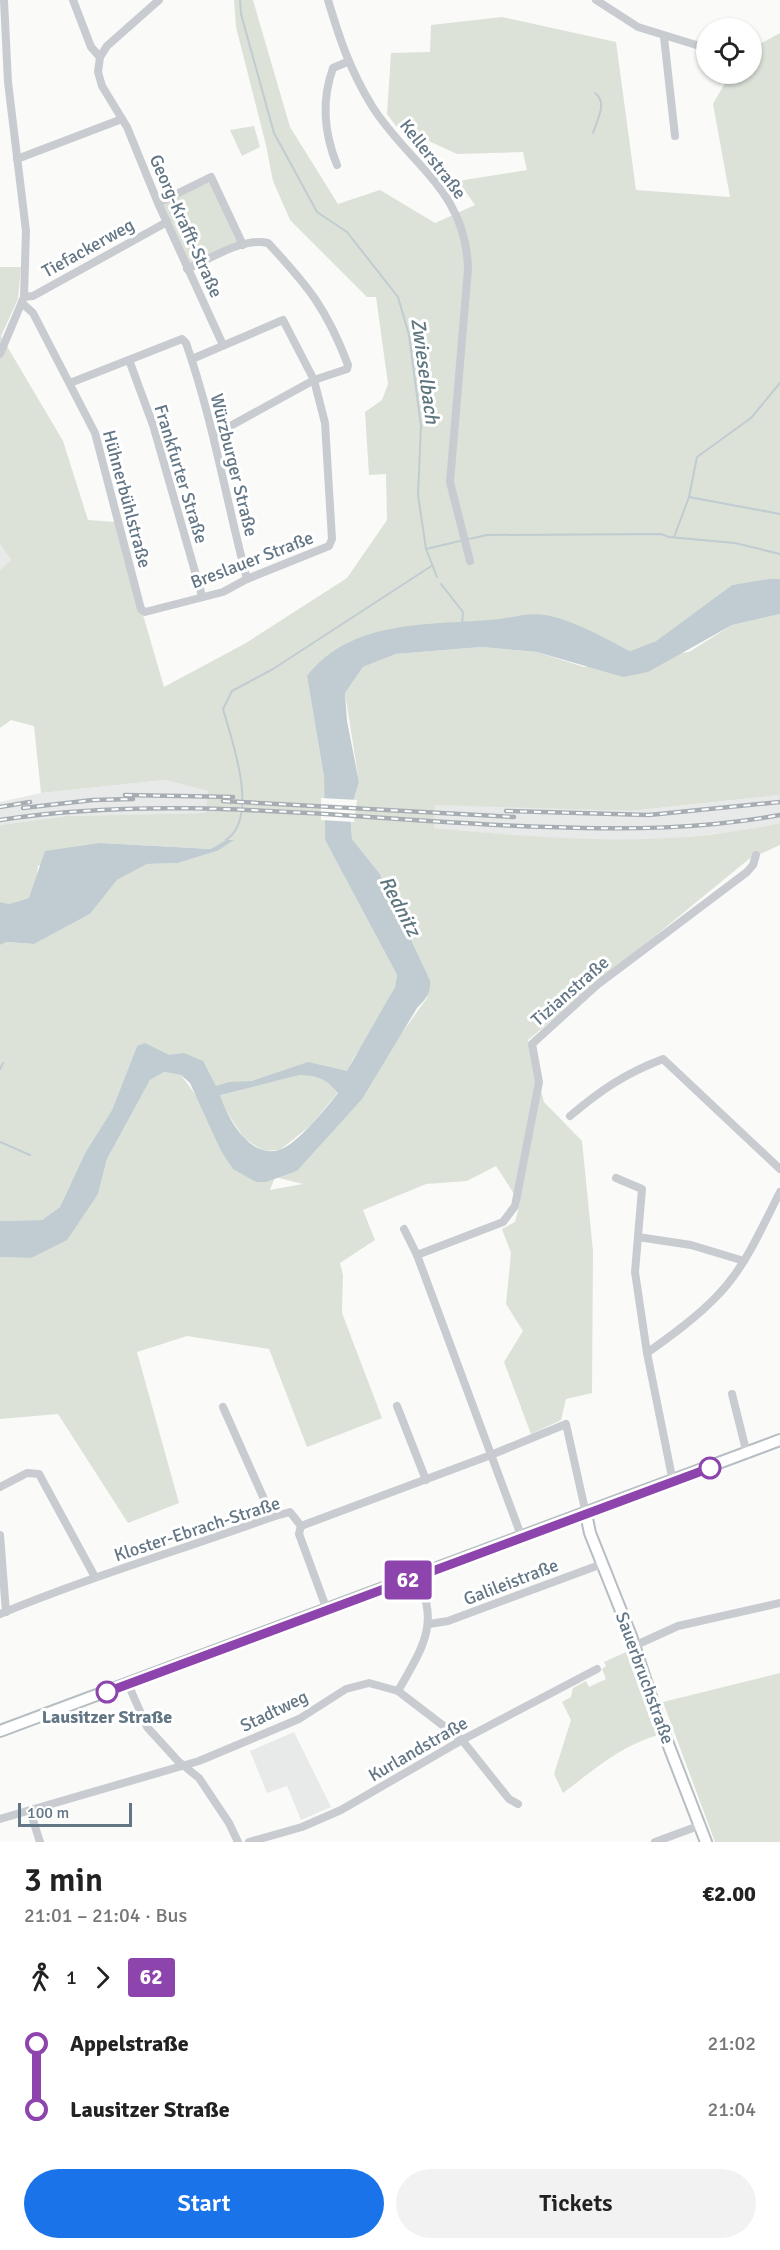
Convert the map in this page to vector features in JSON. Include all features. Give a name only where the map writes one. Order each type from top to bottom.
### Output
[{"type":"main road","points":[[0,1731],[673,1482],[780,1440]]},
{"type":"main road","name":"Sauerbruchstraße","points":[[586,1514],[661,1727],[706,1842]]},
{"type":"street","points":[[0,354],[23,300],[25,222],[4,83],[4,0]]},
{"type":"street","points":[[73,0],[91,47],[100,57],[107,46],[159,0]]},
{"type":"street","name":"Kellerstraße","points":[[328,0],[347,62],[373,108],[443,190],[458,216],[468,243],[468,268],[450,482],[470,561]]},
{"type":"street","points":[[596,0],[638,27],[696,45]]},
{"type":"street","points":[[664,37],[675,136]]},
{"type":"street","name":"Georg-Krafft-Straße","points":[[100,57],[98,72],[102,86],[122,118],[166,222],[223,345]]},
{"type":"street","points":[[337,165],[327,136],[325,89],[333,68],[347,62]]},
{"type":"street","points":[[17,159],[122,118]]},
{"type":"street","points":[[158,203],[211,177],[243,245]]},
{"type":"street","name":"Tiefackerweg","points":[[23,300],[166,222]]},
{"type":"street","points":[[187,269],[243,245],[260,241],[268,243],[308,286],[339,340],[347,369],[314,380],[214,435]]},
{"type":"street","name":"Hühnerbühlstraße","points":[[23,300],[33,313],[95,433],[141,609],[145,612]]},
{"type":"street","points":[[69,383],[182,339],[192,359],[283,320],[314,380]]},
{"type":"street","name":"Würzburger Straße","points":[[192,359],[214,435],[232,522],[247,579]]},
{"type":"street","name":"Frankfurter Straße","points":[[129,360],[153,425],[202,596]]},
{"type":"street","name":"Breslauer Straße","points":[[145,612],[150,613],[202,596],[223,592],[247,579],[329,546],[332,539],[325,423],[314,380]]},
{"type":"street","name":"Tizianstraße","points":[[417,1255],[503,1222],[516,1206],[539,1082],[532,1044],[597,985],[747,872],[753,866],[756,855]]},
{"type":"street","points":[[570,1116],[606,1086],[630,1072],[663,1059],[780,1169]]},
{"type":"street","points":[[616,1178],[642,1189],[635,1272],[647,1353],[673,1482]]},
{"type":"street","points":[[647,1353],[685,1325],[720,1293],[744,1261],[780,1192]]},
{"type":"street","points":[[404,1229],[417,1255],[522,1538]]},
{"type":"street","points":[[638,1237],[691,1245],[744,1261]]},
{"type":"street","points":[[732,1394],[747,1454]]},
{"type":"street","points":[[397,1406],[426,1480]]},
{"type":"street","points":[[223,1407],[272,1517]]},
{"type":"street","name":"Kloster-Ebrach-Straße","points":[[3,1613],[95,1577],[157,1559],[272,1517],[290,1512],[301,1526],[491,1455],[566,1424],[586,1514]]},
{"type":"street","points":[[0,1487],[27,1473],[39,1474],[95,1577]]},
{"type":"street","points":[[301,1526],[299,1534],[327,1611]]},
{"type":"street","points":[[0,1535],[3,1613]]},
{"type":"street","name":"Galileistraße","points":[[429,1624],[448,1621],[602,1564]]},
{"type":"street","points":[[398,1691],[422,1649],[429,1624],[428,1605],[415,1578]]},
{"type":"street","points":[[634,1646],[678,1626],[780,1603]]},
{"type":"street","name":"Kurlandstraße","points":[[249,1842],[303,1827],[341,1810],[462,1740],[597,1669]]},
{"type":"street","points":[[128,1684],[147,1727],[209,1792],[238,1842]]},
{"type":"street","name":"Stadtweg","points":[[0,1819],[185,1766],[290,1723],[356,1684],[380,1684],[398,1691],[462,1740],[509,1799],[518,1804]]},
{"type":"street","points":[[30,1811],[40,1842]]},
{"type":"street","points":[[655,1842],[700,1826]]},
{"type":"shaded area","points":[[234,0],[253,0],[290,127],[338,204],[380,190],[435,223],[475,205],[458,181],[527,170],[523,152],[457,154],[396,126],[387,114],[391,53],[430,52],[431,25],[502,17],[616,42],[636,190],[730,197],[713,104],[724,84],[762,84],[762,43],[780,33],[780,579],[732,585],[656,641],[630,651],[589,631],[544,615],[496,620],[307,676],[324,777],[325,840],[397,975],[395,987],[370,1034],[353,1059],[339,1091],[311,1125],[280,1150],[263,1151],[244,1138],[224,1108],[169,1055],[137,1046],[112,1110],[85,1153],[60,1207],[42,1220],[0,1221],[0,945],[7,942],[34,944],[90,914],[117,880],[147,864],[178,863],[217,851],[226,840],[212,849],[100,843],[38,866],[36,883],[29,898],[9,904],[0,902],[0,825],[67,816],[206,813],[208,791],[165,780],[41,793],[34,726],[11,720],[0,728],[0,570],[11,560],[0,544],[0,267],[21,267],[18,299],[1,336],[63,441],[88,520],[116,522],[164,687],[246,643],[347,578],[387,520],[386,474],[369,475],[365,412],[382,400],[388,384],[376,297],[367,297],[290,220],[273,181],[236,27]]},
{"type":"shaded area","points":[[254,126],[260,147],[242,156],[230,130]]},
{"type":"shaded area","points":[[211,181],[240,242],[188,265],[161,204]]},
{"type":"shaded area","points":[[0,544],[11,560],[0,570]]},
{"type":"shaded area","points":[[780,579],[780,614],[732,625],[648,672],[623,677],[537,652],[481,647],[396,654],[363,667],[345,693],[347,721],[359,782],[350,811],[352,839],[380,874],[430,980],[427,996],[417,1008],[362,1099],[297,1171],[266,1182],[256,1182],[233,1169],[221,1151],[190,1083],[181,1075],[164,1072],[150,1080],[107,1159],[98,1194],[67,1240],[31,1258],[0,1257],[0,1221],[42,1220],[60,1207],[85,1153],[112,1110],[137,1046],[145,1043],[169,1055],[184,1053],[203,1061],[216,1086],[229,1082],[252,1081],[308,1062],[347,1071],[395,987],[397,975],[325,840],[324,777],[307,676],[325,658],[345,644],[391,629],[532,614],[567,621],[630,651],[656,641],[732,585]],"holes":[[[305,1075],[325,1081],[338,1093],[311,1125],[286,1147],[268,1151],[249,1143],[234,1125],[220,1095]]]},
{"type":"shaded area","points":[[780,614],[780,795],[630,811],[435,805],[434,828],[522,836],[650,839],[736,831],[780,823],[780,845],[749,859],[528,1040],[544,1102],[582,1141],[593,1251],[592,1393],[566,1399],[561,1420],[531,1434],[504,1362],[523,1331],[506,1304],[511,1253],[502,1229],[515,1222],[520,1203],[496,1166],[467,1181],[426,1184],[363,1210],[375,1240],[340,1263],[343,1275],[342,1313],[382,1418],[307,1447],[269,1349],[187,1336],[137,1352],[179,1503],[128,1523],[58,1414],[0,1419],[0,1257],[31,1258],[98,1194],[107,1159],[150,1080],[164,1072],[181,1075],[200,1101],[221,1151],[256,1182],[297,1171],[327,1137],[427,998],[430,980],[380,874],[352,839],[350,811],[359,782],[345,693],[363,667],[396,654],[481,647],[537,652],[584,667],[689,652],[732,625]],"holes":[[[275,1177],[303,1184],[270,1190]]]},
{"type":"shaded area","points":[[165,780],[208,791],[207,813],[67,816],[0,825],[0,802],[41,793]]},
{"type":"shaded area","points":[[780,795],[780,823],[741,831],[655,840],[566,840],[434,828],[435,804],[630,811]]},
{"type":"shaded area","points":[[226,840],[234,840],[217,851],[178,863],[147,864],[117,880],[90,914],[34,944],[7,942],[0,945],[0,902],[9,904],[29,898],[45,851],[100,843],[211,849]]},
{"type":"shaded area","points":[[626,1652],[652,1725],[658,1735],[620,1752],[563,1793],[554,1774],[571,1720],[562,1702],[571,1697],[573,1688],[586,1681],[589,1687],[606,1679],[602,1669],[606,1666],[604,1662]]},
{"type":"shaded area","points":[[780,1673],[780,1842],[715,1842],[663,1702]]},
{"type":"shaded area","points":[[294,1732],[331,1807],[301,1820],[287,1786],[267,1793],[250,1751]]},
{"type":"pier","points":[[321,798],[357,800],[354,822],[321,820]]},
{"type":"waterway","name":"Zwieselbach","points":[[240,0],[241,14],[274,133],[317,212],[347,232],[398,297],[409,335],[421,426],[418,495],[426,549],[437,577]]},
{"type":"waterway","points":[[593,133],[601,106],[601,101],[595,93]]},
{"type":"waterway","points":[[674,537],[689,497],[697,457],[751,418],[780,383]]},
{"type":"waterway","points":[[689,497],[780,514]]},
{"type":"waterway","points":[[469,539],[487,535],[661,534],[669,537],[735,543],[780,554]]},
{"type":"waterway","points":[[426,549],[460,541]]},
{"type":"waterway","points":[[226,840],[236,829],[241,814],[242,797],[237,758],[223,709],[232,691],[273,669],[433,565]]},
{"type":"waterway","points":[[441,584],[463,612],[462,625]]},
{"type":"waterway","points":[[0,1069],[3,1063]]},
{"type":"waterway","points":[[0,1142],[30,1155]]},
{"type":"railway","points":[[125,795],[233,797]]},
{"type":"railway","points":[[23,808],[93,800],[133,799]]},
{"type":"railway","points":[[223,801],[514,817]]},
{"type":"railway","points":[[0,807],[30,802]]},
{"type":"railway","points":[[506,811],[649,815],[780,802]]},
{"type":"railway","points":[[0,820],[68,812],[205,809],[481,824],[636,828],[694,826],[780,815]]},
{"type":"bus line","name":"62","points":[[107,1692],[710,1468]]},
{"type":"place","name":"Lausitzer Straße","points":[[107,1692]]},
{"type":"water label","name":"Rednitz","points":[[400,906]]}]
